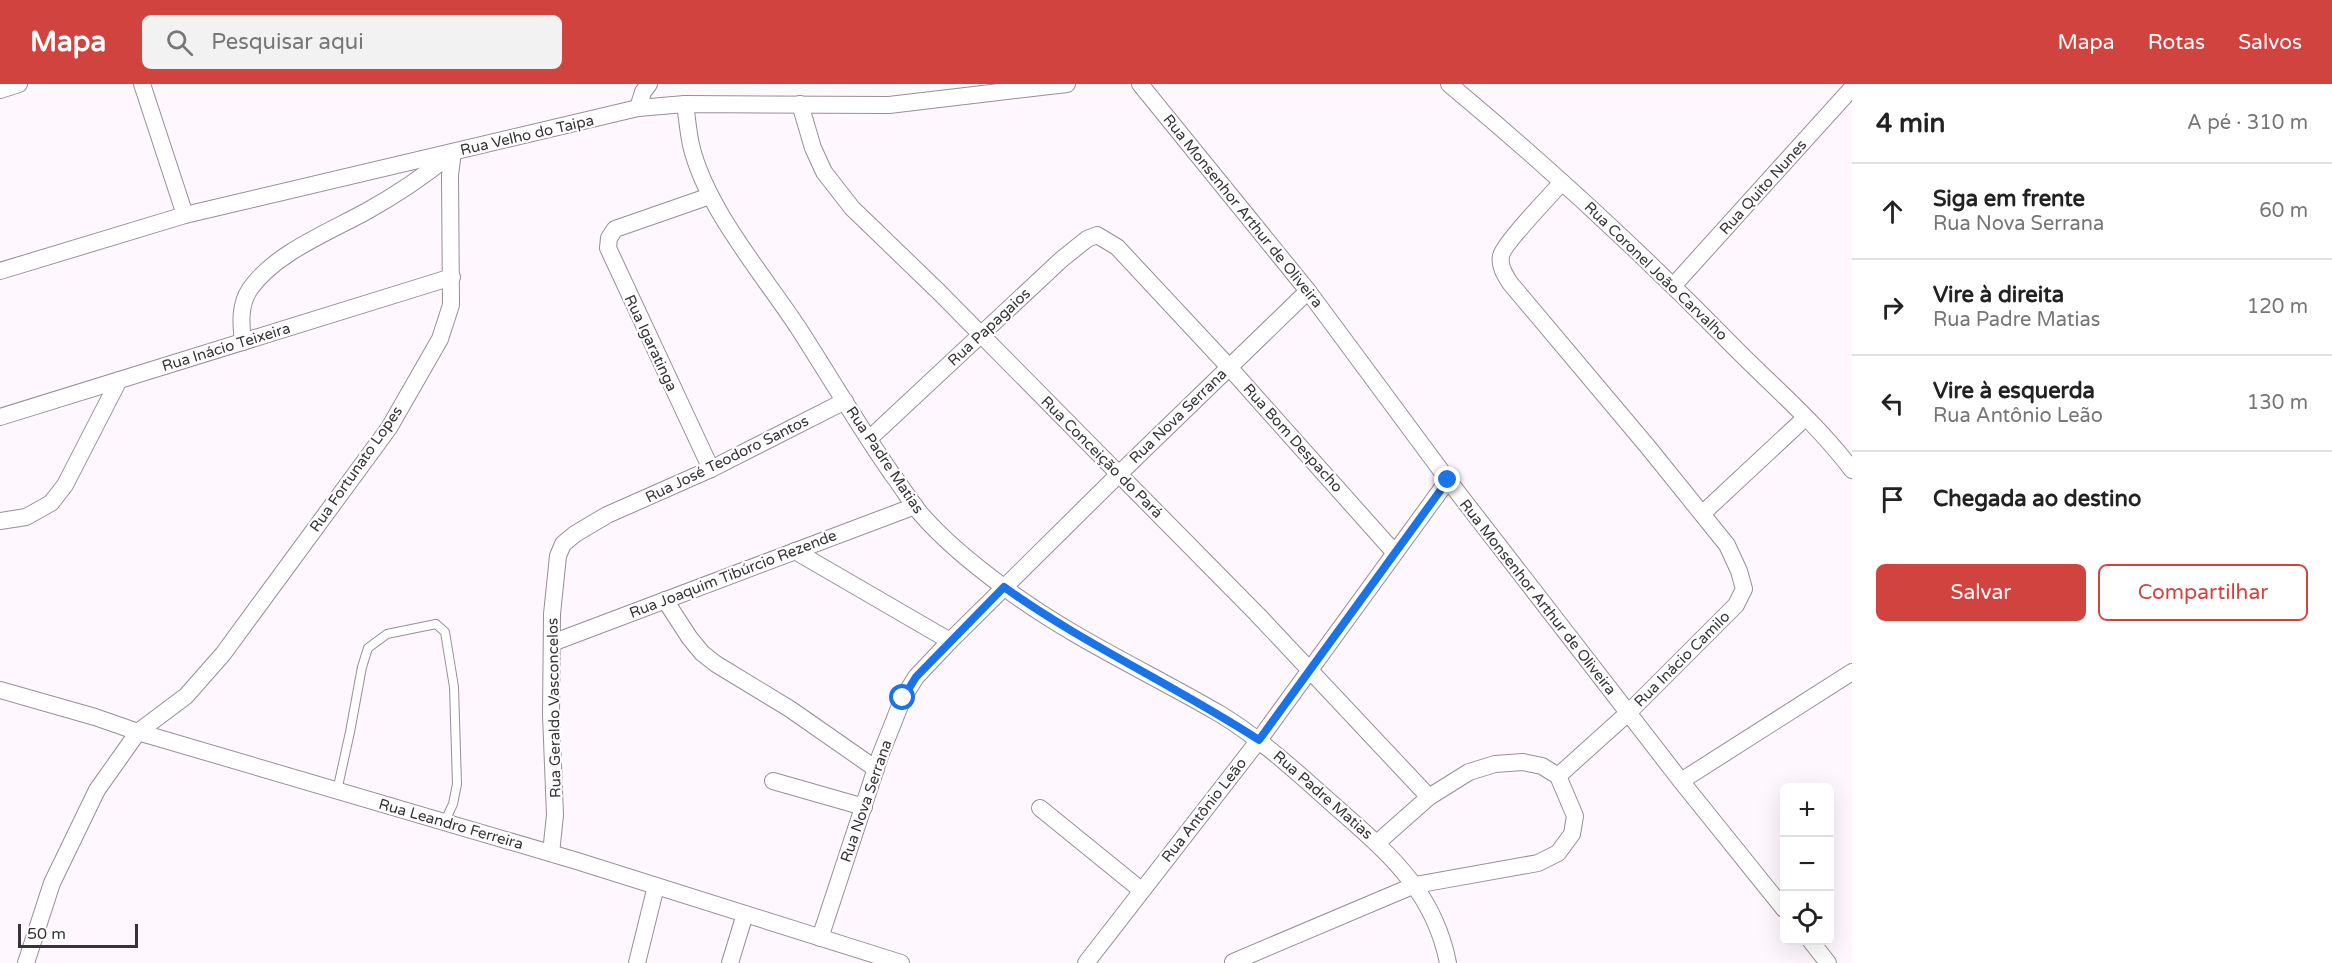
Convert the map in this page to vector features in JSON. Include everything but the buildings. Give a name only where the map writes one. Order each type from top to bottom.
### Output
[{"type":"street","points":[[0,90],[19,84]]},
{"type":"street","points":[[142,84],[185,215]]},
{"type":"street","name":"Rua Velho do Taipa","points":[[0,271],[185,215],[453,153],[642,92],[685,104],[889,105],[1067,84]]},
{"type":"street","name":"Rua Monsenhor Arthur de Oliveira","points":[[1140,84],[1308,291],[1448,480],[1681,781],[1780,903]]},
{"type":"street","name":"Rua Coronel João Carvalho","points":[[1449,84],[1514,138],[1674,285],[1849,460]]},
{"type":"street","name":"Rua Quito Nunes","points":[[1674,285],[1852,88]]},
{"type":"street","name":"Rua Padre Matias","points":[[685,104],[691,147],[710,196],[869,440],[915,506],[955,548],[1039,612],[1106,652],[1220,714],[1259,740],[1377,843],[1415,885],[1430,908],[1443,939],[1448,963]]},
{"type":"street","name":"Rua Conceição do Pará","points":[[800,104],[813,148],[824,172],[852,208],[1119,474],[1429,797]]},
{"type":"street","points":[[243,342],[240,319],[249,291],[268,270],[306,244],[426,175],[453,153]]},
{"type":"street","name":"Rua Fortunato Lopes","points":[[26,963],[52,883],[97,790],[138,732],[186,696],[223,654],[389,428],[440,339],[451,305],[450,175],[453,153]]},
{"type":"street","points":[[1562,182],[1517,233],[1501,255],[1502,269],[1510,283],[1703,513],[1805,418]]},
{"type":"street","name":"Rua Igaratinga","points":[[710,196],[615,229],[609,238],[608,249],[711,469]]},
{"type":"street","name":"Rua Papagaios","points":[[869,440],[981,334],[1087,239],[1097,235],[1117,246]]},
{"type":"street","name":"Rua Bom Despacho","points":[[1117,246],[1394,552]]},
{"type":"street","name":"Rua Inácio Teixeira","points":[[0,417],[452,277]]},
{"type":"street","name":"Rua Nova Serrana","points":[[820,938],[876,769],[903,698],[916,677],[1004,587],[1308,291]]},
{"type":"street","points":[[0,521],[26,517],[51,503],[65,485],[119,380]]},
{"type":"street","name":"Rua José Teodoro Santos","points":[[608,515],[711,469],[845,401]]},
{"type":"street","name":"Rua Antônio Leão","points":[[1086,963],[1259,740],[1448,480]]},
{"type":"street","name":"Rua Joaquim Tibúrcio Rezende","points":[[552,643],[915,506]]},
{"type":"street","name":"Rua Inácio Camilo","points":[[1558,776],[1628,713],[1736,606],[1744,589],[1739,571],[1727,545],[1703,513]]},
{"type":"street","name":"Rua Geraldo Vasconcelos","points":[[551,853],[555,815],[550,715],[555,579],[558,556],[563,544],[575,534],[608,515]]},
{"type":"street","points":[[795,551],[950,641]]},
{"type":"street","points":[[665,600],[702,653],[876,769]]},
{"type":"street","points":[[1681,781],[1852,672]]},
{"type":"street","name":"Rua Leandro Ferreira","points":[[0,690],[551,853],[901,963]]},
{"type":"street","points":[[1233,962],[1415,885],[1538,863],[1558,853],[1572,834],[1575,816],[1558,776],[1542,766],[1523,762],[1495,764],[1469,772],[1429,797],[1377,843]]},
{"type":"street","points":[[773,781],[864,807]]},
{"type":"street","points":[[1040,808],[1142,890]]},
{"type":"street","points":[[637,963],[656,886]]},
{"type":"street","points":[[730,963],[745,914]]},
{"type":"street","points":[[1814,945],[1828,963]]},
{"type":"lane","points":[[337,791],[362,667],[368,648],[387,633],[436,624],[445,632],[454,687],[457,784],[453,804],[444,823]]},
{"type":"route","points":[[903,698],[916,677],[1004,587],[1039,612],[1115,658],[1220,714],[1259,740],[1448,480]]}]
